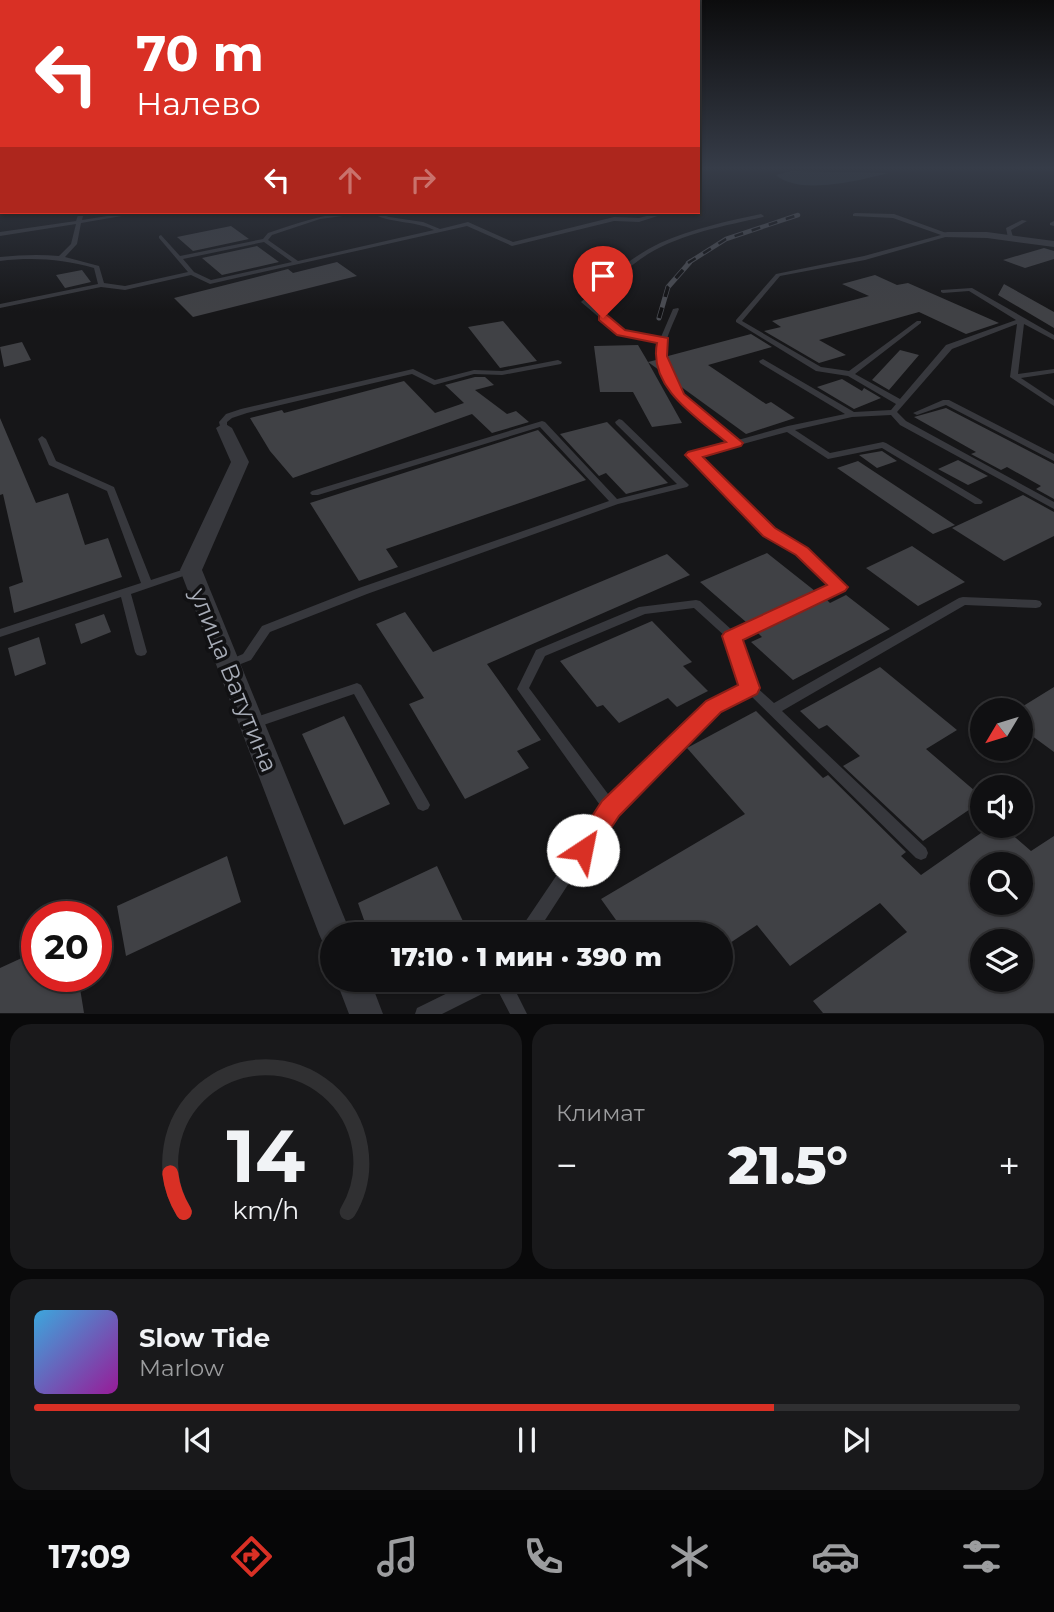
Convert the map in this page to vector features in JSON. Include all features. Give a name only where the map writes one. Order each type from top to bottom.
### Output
[{"type":"street","points":[[947,235],[1010,237],[1054,244]]},
{"type":"street","name":"улица Ватутина","points":[[224,428],[240,462],[191,570],[330,922]]},
{"type":"street","points":[[358,992],[366,1013]]},
{"type":"lane","points":[[62,257],[74,244],[79,216]]},
{"type":"lane","points":[[0,234],[114,216]]},
{"type":"lane","points":[[179,258],[265,240],[270,234],[330,216]]},
{"type":"lane","points":[[380,216],[426,222],[439,231]]},
{"type":"lane","points":[[161,237],[192,273],[210,282],[468,224],[512,244],[614,219],[650,216]]},
{"type":"lane","points":[[664,340],[621,333],[584,302],[636,260],[674,240],[707,227],[759,216]]},
{"type":"lane","points":[[895,216],[947,235]]},
{"type":"lane","points":[[1010,237],[1009,229],[1024,221]]},
{"type":"lane","points":[[900,403],[849,374],[819,369],[738,321],[778,275],[857,260],[947,235]]},
{"type":"lane","points":[[265,240],[297,263]]},
{"type":"lane","points":[[0,259],[28,255],[62,257],[97,267],[101,285]]},
{"type":"lane","points":[[0,306],[101,285],[125,288],[192,273]]},
{"type":"lane","points":[[943,291],[970,289],[1054,338]]},
{"type":"lane","points":[[676,309],[661,356],[678,396],[736,443]]},
{"type":"lane","points":[[1014,377],[1021,320]]},
{"type":"lane","points":[[732,636],[839,587],[802,551],[769,532],[693,455],[852,415],[893,412],[948,347],[1021,320]]},
{"type":"lane","points":[[849,374],[919,323]]},
{"type":"lane","points":[[764,361],[852,415]]},
{"type":"lane","points":[[224,428],[223,422],[229,416],[244,411],[413,371],[434,383],[474,372],[502,373],[558,362]]},
{"type":"lane","points":[[1014,377],[1054,371]]},
{"type":"lane","points":[[1014,377],[1054,404]]},
{"type":"lane","points":[[917,413],[946,402],[1054,458]]},
{"type":"lane","points":[[893,412],[903,423],[1054,506]]},
{"type":"lane","points":[[228,665],[247,657],[267,629],[363,591],[615,502],[684,485],[619,422]]},
{"type":"lane","points":[[314,493],[542,424],[615,502]]},
{"type":"lane","points":[[789,429],[828,456],[883,445],[978,502]]},
{"type":"lane","points":[[41,439],[52,463],[111,489],[147,584]]},
{"type":"lane","points":[[0,633],[191,570]]},
{"type":"lane","points":[[125,592],[141,652]]},
{"type":"lane","points":[[773,710],[963,601],[1036,604]]},
{"type":"lane","points":[[610,808],[523,689],[540,653],[643,610],[696,604],[732,636],[750,688],[921,853]]},
{"type":"lane","points":[[252,724],[357,688],[423,805]]},
{"type":"lane","points":[[535,922],[610,808],[713,706],[750,688]]},
{"type":"lane","points":[[423,1013],[467,992]]},
{"type":"lane","points":[[508,992],[519,1013]]},
{"type":"building","points":[[231,226],[249,239],[193,251],[177,237]]},
{"type":"building","points":[[257,246],[279,262],[222,275],[202,258]]},
{"type":"building","points":[[1044,248],[1054,251],[1054,259],[1025,268],[1003,260]]},
{"type":"building","points":[[337,262],[357,276],[193,317],[174,298],[288,269],[293,273]]},
{"type":"building","points":[[82,270],[91,282],[65,288],[56,275]]},
{"type":"building","points":[[875,275],[897,285],[908,283],[999,323],[966,334],[919,312],[819,340],[846,355],[819,363],[764,331],[781,327],[772,321],[869,296],[842,284]]},
{"type":"building","points":[[1004,284],[1054,312],[1054,328],[998,295]]},
{"type":"building","points":[[503,321],[537,361],[500,368],[468,327]]},
{"type":"building","points":[[751,334],[772,347],[708,365],[766,404],[771,402],[795,418],[746,434],[680,386],[673,376],[668,356]]},
{"type":"building","points":[[22,342],[31,360],[4,367],[0,347]]},
{"type":"building","points":[[638,345],[682,423],[652,427],[633,392],[600,392],[594,346]]},
{"type":"building","points":[[900,350],[919,355],[889,390],[872,380]]},
{"type":"building","points":[[656,360],[659,370],[648,362]]},
{"type":"building","points":[[485,377],[494,385],[475,390],[507,414],[516,411],[529,422],[492,433],[472,414],[293,478],[270,451],[250,418],[282,410],[284,413],[404,381],[435,413],[464,403],[445,385]]},
{"type":"building","points":[[842,379],[881,398],[854,409],[817,387]]},
{"type":"building","points":[[946,408],[1054,464],[1054,499],[1036,489],[1041,486],[1007,467],[1001,470],[971,454],[976,452],[914,417]]},
{"type":"building","points":[[0,418],[36,503],[68,493],[85,545],[108,538],[122,577],[14,613],[9,587],[23,582],[3,494],[0,495]]},
{"type":"building","points":[[607,422],[668,483],[626,494],[606,473],[599,476],[560,434]]},
{"type":"building","points":[[538,430],[586,480],[386,549],[398,567],[359,581],[310,503]]},
{"type":"building","points":[[882,451],[897,461],[877,468],[859,455]]},
{"type":"building","points":[[958,460],[988,476],[968,485],[938,469]]},
{"type":"building","points":[[858,461],[955,525],[933,534],[837,468]]},
{"type":"building","points":[[1023,495],[1054,512],[1054,536],[1004,561],[952,528]]},
{"type":"building","points":[[912,546],[965,582],[918,606],[866,568]]},
{"type":"building","points":[[767,553],[815,591],[746,622],[700,582]]},
{"type":"building","points":[[667,554],[690,575],[487,664],[541,740],[517,751],[529,768],[465,799],[409,704],[424,698],[376,624],[405,612],[433,652]]},
{"type":"building","points":[[846,595],[890,629],[793,680],[751,642],[762,637],[757,632],[827,600],[830,603]]},
{"type":"building","points":[[104,614],[111,632],[81,644],[75,624]]},
{"type":"building","points":[[652,621],[692,662],[683,666],[708,691],[677,707],[668,698],[619,723],[603,705],[597,707],[560,661]]},
{"type":"building","points":[[39,637],[46,664],[15,676],[8,648]]},
{"type":"building","points":[[880,667],[957,730],[926,749],[970,787],[970,809],[923,841],[843,766],[860,756],[827,725],[819,729],[800,711]]},
{"type":"building","points":[[1054,687],[1054,752],[1033,737],[1033,700]]},
{"type":"building","points":[[756,711],[823,778],[828,775],[906,852],[901,856],[921,875],[974,838],[1016,838],[1031,851],[1054,836],[1054,1013],[823,1013],[813,1001],[907,932],[880,903],[790,966],[757,925],[733,941],[733,922],[617,922],[601,899],[745,814],[687,748]]},
{"type":"building","points":[[344,716],[390,804],[344,825],[302,734]]},
{"type":"building","points":[[227,856],[241,902],[126,956],[117,906]]},
{"type":"building","points":[[437,866],[463,922],[365,922],[358,903]]},
{"type":"building","points":[[21,958],[21,992],[81,992],[84,1013],[0,1013],[0,968]]},
{"type":"railway","points":[[688,263],[726,239],[794,216]]},
{"type":"railway","points":[[659,318],[668,287],[690,262]]},
{"type":"route","points":[[583,850],[610,808],[713,706],[750,688],[732,636],[839,587],[802,551],[769,532],[693,455],[736,443],[678,396],[661,356],[664,340],[621,333],[603,318]]}]
